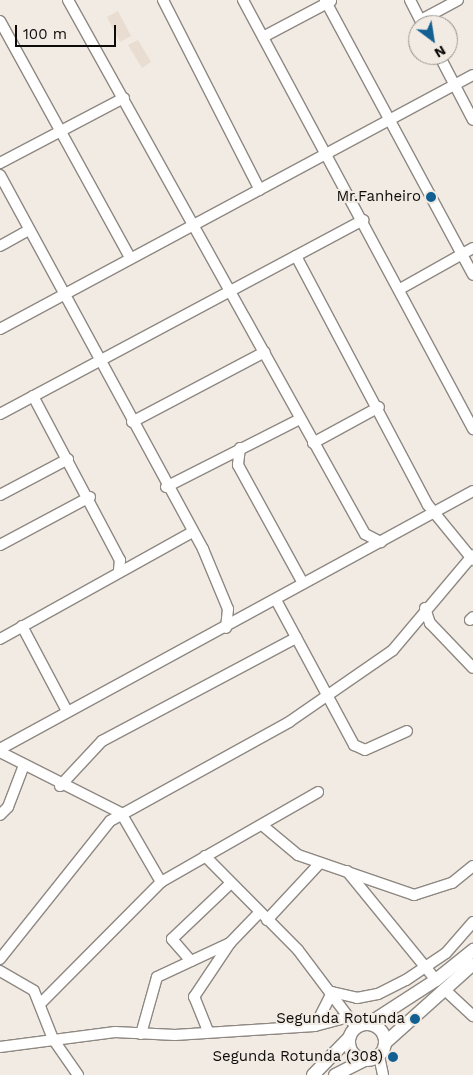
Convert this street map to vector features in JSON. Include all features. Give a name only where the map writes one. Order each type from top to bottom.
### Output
[{"type":"main road","points":[[335,1075],[365,1060],[379,1056],[385,1044],[473,950]]},
{"type":"main road","points":[[313,1075],[355,1027],[440,984],[473,964]]},
{"type":"main road","points":[[355,1027],[381,1030],[385,1044]]},
{"type":"main road","points":[[355,1027],[354,1055],[365,1060]]},
{"type":"street","points":[[68,0],[194,223],[313,443],[365,534],[381,542]]},
{"type":"street","points":[[163,0],[260,190]]},
{"type":"street","points":[[243,0],[324,154],[363,220],[400,289],[473,429]]},
{"type":"street","points":[[410,0],[418,15]]},
{"type":"street","points":[[435,15],[458,0]]},
{"type":"street","points":[[263,37],[328,1],[388,120],[473,275]]},
{"type":"street","points":[[0,21],[130,257]]},
{"type":"street","points":[[444,65],[473,120]]},
{"type":"street","points":[[0,329],[130,257],[260,190],[473,75]]},
{"type":"street","points":[[0,163],[124,98]]},
{"type":"street","points":[[0,174],[97,361],[192,532],[228,609],[226,628]]},
{"type":"street","points":[[0,414],[230,288],[296,256],[363,220]]},
{"type":"street","points":[[0,246],[29,230]]},
{"type":"street","points":[[400,289],[473,248]]},
{"type":"street","points":[[76,1074],[53,1039],[42,1002],[22,981],[2,971],[0,959],[121,814],[327,697],[393,650],[425,608],[472,558],[433,513],[379,407],[296,256]]},
{"type":"street","points":[[132,422],[265,352]]},
{"type":"street","points":[[34,396],[90,497],[120,565]]},
{"type":"street","points":[[313,443],[379,407]]},
{"type":"street","points":[[166,487],[300,419]]},
{"type":"street","points":[[240,448],[238,464],[303,583]]},
{"type":"street","points":[[223,457],[238,464]]},
{"type":"street","points":[[0,495],[68,459]]},
{"type":"street","points":[[161,882],[121,814],[60,786],[0,750],[67,711],[247,617],[303,583],[473,491]]},
{"type":"street","points":[[0,545],[90,497]]},
{"type":"street","points":[[0,639],[120,565],[131,565],[192,532]]},
{"type":"street","points":[[362,552],[365,534]]},
{"type":"street","points":[[276,600],[344,732],[360,749],[380,746],[407,731]]},
{"type":"street","points":[[425,608],[430,623],[473,668]]},
{"type":"street","points":[[228,609],[247,617]]},
{"type":"street","points":[[414,623],[430,623]]},
{"type":"street","points":[[22,626],[67,711]]},
{"type":"street","points":[[60,786],[102,741],[296,638]]},
{"type":"street","points":[[0,815],[8,807],[24,765]]},
{"type":"street","points":[[42,1002],[161,882],[318,792]]},
{"type":"street","points":[[262,825],[288,848],[320,863],[414,895],[452,883],[473,866]]},
{"type":"street","points":[[205,856],[332,992],[355,1027]]},
{"type":"street","points":[[141,1034],[157,978],[230,943],[263,916],[320,863]]},
{"type":"street","points":[[347,872],[426,968],[473,1016]]},
{"type":"street","points":[[191,961],[172,939],[230,884]]},
{"type":"street","points":[[332,992],[357,998],[378,994],[426,968],[473,922]]},
{"type":"street","points":[[208,1031],[194,997],[230,943]]},
{"type":"street","points":[[315,1026],[332,992]]},
{"type":"street","points":[[0,1047],[53,1039],[141,1034],[315,1026],[355,1027]]},
{"type":"street","points":[[379,1056],[383,1075]]},
{"type":"shaded area","points":[[118,11],[131,36],[120,42],[107,17]]},
{"type":"shaded area","points":[[138,40],[151,62],[142,68],[128,45]]},
{"type":"place","name":"Mr.Fanheiro","points":[[431,197]]},
{"type":"place","name":"Segunda Rotunda","points":[[415,1019]]},
{"type":"place","name":"Segunda Rotunda (308)","points":[[393,1057]]}]
